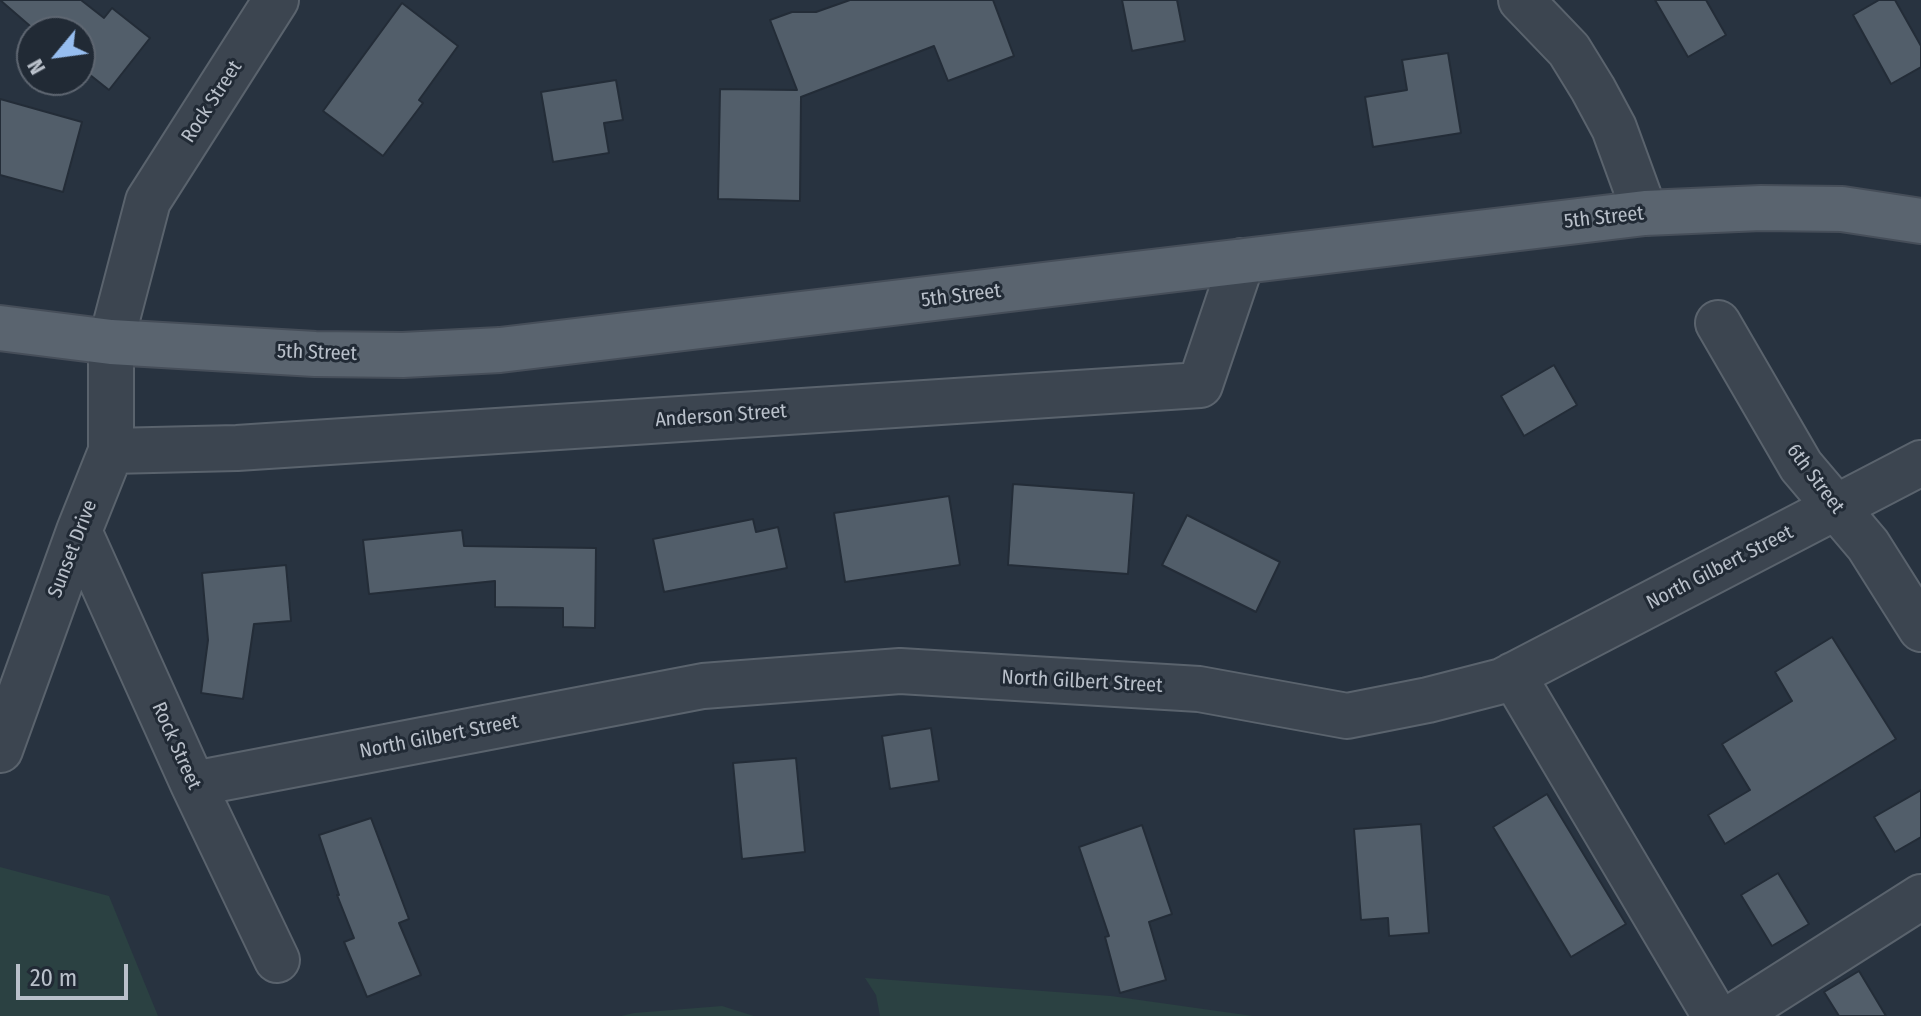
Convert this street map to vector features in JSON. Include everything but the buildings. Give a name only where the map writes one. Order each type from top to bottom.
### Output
[{"type":"main road","name":"5th Street","points":[[0,328],[111,342],[315,354],[403,355],[500,350],[1645,213],[1761,208],[1842,209],[1921,221]]},
{"type":"street","points":[[1521,0],[1569,50],[1593,89],[1614,128],[1645,213]]},
{"type":"street","name":"Rock Street","points":[[111,342],[148,201],[263,5]]},
{"type":"street","name":"Anderson Street","points":[[111,451],[237,448],[1200,385],[1242,261]]},
{"type":"street","name":"6th Street","points":[[1718,323],[1801,466],[1868,545],[1921,629]]},
{"type":"street","name":"Sunset Drive","points":[[0,750],[111,451],[111,342]]},
{"type":"street","name":"North Gilbert Street","points":[[193,784],[703,686],[900,671],[1199,689],[1347,716],[1502,681],[1921,463]]},
{"type":"street","name":"Rock Street","points":[[79,531],[193,784],[277,960]]},
{"type":"street","points":[[1513,675],[1715,1016]]},
{"type":"street","points":[[1734,1016],[1921,897]]},
{"type":"green space","points":[[0,867],[109,896],[158,1016],[0,1016]]},
{"type":"green space","points":[[865,978],[1111,996],[1253,1016],[880,1016],[876,995]]},
{"type":"green space","points":[[722,1006],[754,1016],[621,1016],[634,1013]]}]
